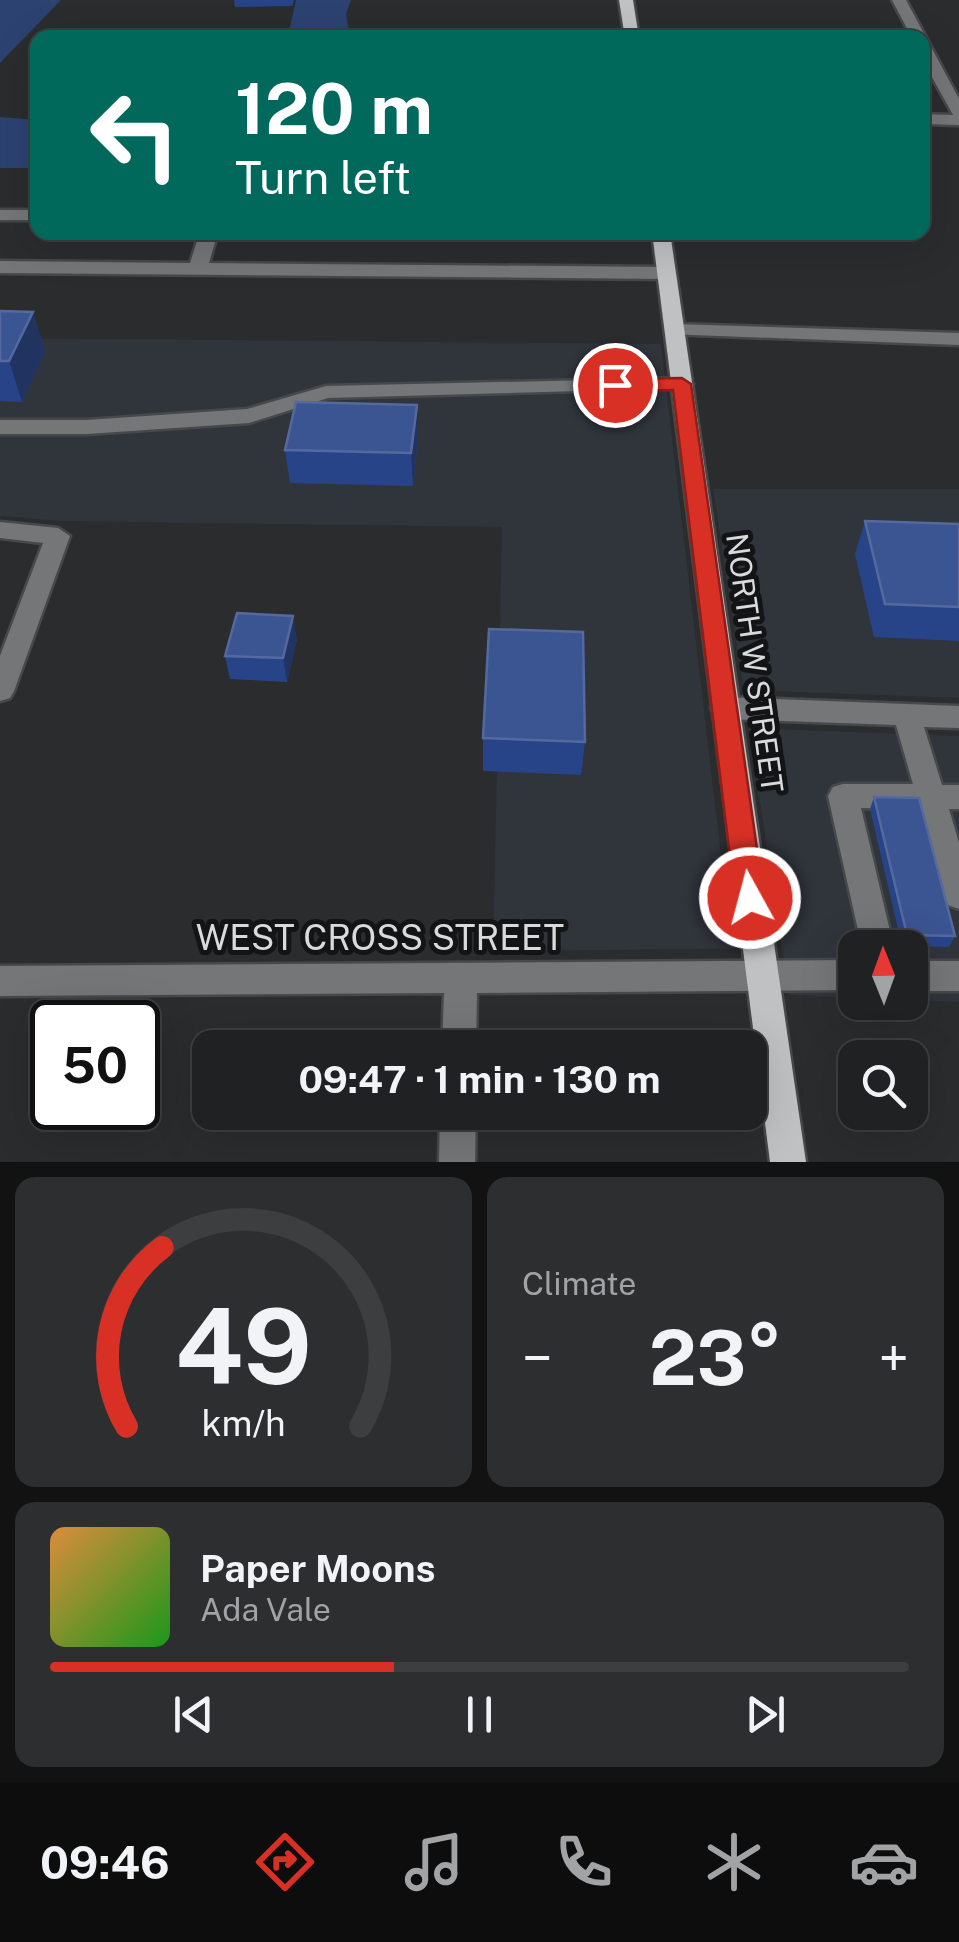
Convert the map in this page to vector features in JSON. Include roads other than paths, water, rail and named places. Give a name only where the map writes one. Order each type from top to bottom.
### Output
[{"type":"main road","points":[[626,0],[631,30]]},
{"type":"main road","name":"NORTH W STREET","points":[[662,240],[788,1162]]},
{"type":"street","points":[[899,0],[915,30]]},
{"type":"street","points":[[930,60],[959,116],[930,118]]},
{"type":"street","points":[[0,215],[30,215]]},
{"type":"street","points":[[198,269],[207,240]]},
{"type":"street","points":[[0,267],[667,273]]},
{"type":"street","points":[[674,330],[959,338]]},
{"type":"street","points":[[0,427],[87,427],[249,416],[326,392],[682,384]]},
{"type":"street","points":[[0,530],[58,536],[0,691]]},
{"type":"street","points":[[725,708],[959,717]]},
{"type":"street","points":[[908,715],[937,814],[949,888]]},
{"type":"street","points":[[881,927],[870,861],[843,796],[937,814]]},
{"type":"street","name":"WEST CROSS STREET","points":[[0,980],[838,976]]},
{"type":"street","points":[[928,976],[959,976]]},
{"type":"street","points":[[459,1030],[460,978]]},
{"type":"street","points":[[457,1162],[458,1130]]}]
